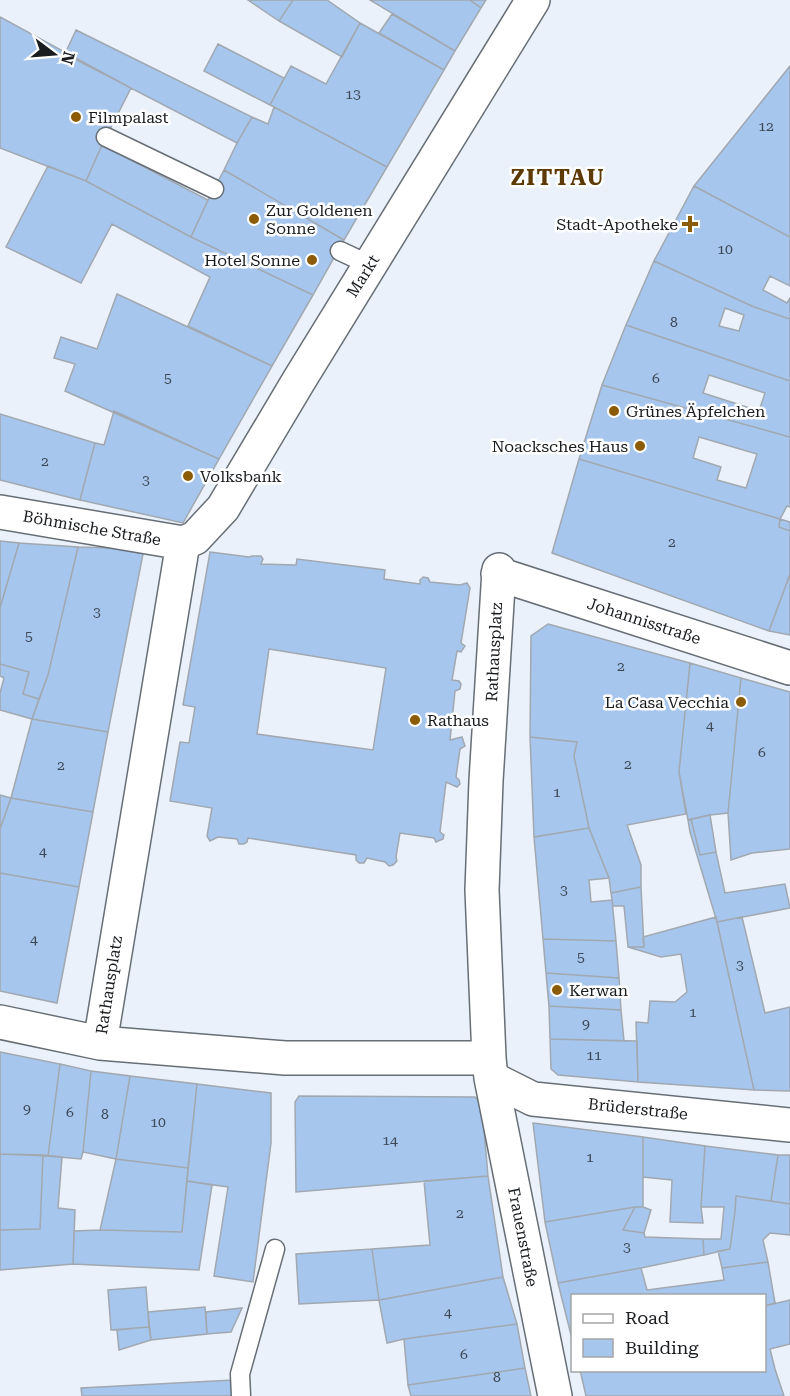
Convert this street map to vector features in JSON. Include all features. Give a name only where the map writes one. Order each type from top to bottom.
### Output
[{"type":"street","name":"Markt","points":[[183,543],[195,538],[223,508],[533,0]]},
{"type":"street","name":"Böhmische Straße","points":[[0,513],[183,543]]},
{"type":"street","name":"Rathausplatz","points":[[183,543],[100,1043],[285,1058],[490,1068],[482,890],[498,572]]},
{"type":"street","name":"Johannisstraße","points":[[498,572],[790,668]]},
{"type":"street","points":[[0,1022],[100,1043]]},
{"type":"street","name":"Brüderstraße","points":[[490,1068],[533,1099],[790,1125]]},
{"type":"street","name":"Frauenstraße","points":[[490,1068],[555,1396]]},
{"type":"lane","points":[[106,137],[214,189]]},
{"type":"lane","points":[[340,251],[370,265]]},
{"type":"lane","points":[[241,1396],[240,1374],[275,1249]]},
{"type":"building","points":[[248,0],[293,0],[279,21]]},
{"type":"building","points":[[293,0],[327,0],[360,23],[342,57],[279,21]]},
{"type":"building","points":[[370,0],[470,0],[481,8],[455,51]]},
{"type":"building","points":[[470,0],[486,0],[481,8]]},
{"type":"building","points":[[392,14],[455,51],[444,70],[379,33]]},
{"type":"building","points":[[0,17],[131,88],[86,181],[0,148]]},
{"type":"building","points":[[360,23],[444,70],[387,167],[270,105],[291,66],[326,84]]},
{"type":"building","points":[[76,30],[252,117],[237,143],[65,54]]},
{"type":"building","points":[[218,44],[284,78],[270,105],[204,71]]},
{"type":"building","points":[[790,66],[790,237],[694,186]]},
{"type":"building","points":[[274,107],[387,167],[344,240],[224,170],[252,117],[268,124]]},
{"type":"building","points":[[102,145],[208,200],[191,237],[86,181]]},
{"type":"building","points":[[48,166],[86,181],[191,237],[313,295],[272,366],[188,326],[210,277],[112,224],[81,283],[6,247]]},
{"type":"building","name":"Zur Goldenen Sonne","points":[[224,170],[344,240],[313,295],[191,237]]},
{"type":"building","points":[[694,186],[790,237],[790,286],[770,276],[763,290],[787,303],[790,298],[790,319],[754,307],[654,261]]},
{"type":"building","points":[[654,261],[754,307],[790,319],[790,381],[626,325]],"holes":[[[725,308],[744,315],[739,331],[719,326]]]},
{"type":"building","points":[[117,294],[272,366],[219,459],[65,391],[75,364],[54,358],[61,337],[97,349]]},
{"type":"building","points":[[626,325],[790,381],[790,437],[602,385]],"holes":[[[709,375],[765,393],[759,411],[703,393]]]},
{"type":"building","name":"Noacksches Haus","points":[[602,385],[790,437],[790,507],[787,506],[780,519],[579,459]],"holes":[[[699,437],[757,454],[746,488],[717,480],[721,467],[693,458]]]},
{"type":"building","points":[[114,411],[219,459],[183,523],[80,500],[95,443],[104,445]]},
{"type":"building","points":[[0,414],[95,443],[80,500],[0,480]]},
{"type":"building","points":[[579,459],[780,519],[779,527],[790,531],[790,574],[769,631],[552,553]]},
{"type":"building","points":[[780,519],[790,522],[790,531],[779,527]]},
{"type":"building","points":[[0,541],[19,543],[0,608]]},
{"type":"building","points":[[19,543],[78,547],[48,675],[39,699],[23,694],[29,672],[0,664],[0,608]]},
{"type":"building","points":[[78,547],[144,549],[108,732],[32,719],[48,675]]},
{"type":"building","name":"Rathaus","points":[[210,552],[249,557],[261,556],[263,559],[261,564],[296,565],[297,559],[385,570],[384,579],[420,584],[423,577],[428,578],[430,582],[460,585],[467,583],[470,588],[461,643],[465,646],[461,652],[457,651],[452,680],[459,681],[461,684],[460,689],[455,691],[450,740],[462,737],[465,746],[460,749],[456,777],[460,784],[457,787],[446,782],[440,832],[444,835],[443,839],[436,842],[434,838],[400,833],[397,861],[393,865],[389,866],[385,862],[367,858],[364,863],[359,863],[356,855],[248,838],[244,844],[239,844],[237,839],[218,837],[210,841],[207,836],[212,808],[170,801],[180,742],[189,743],[195,707],[183,705]],"holes":[[[269,649],[386,668],[373,750],[257,734]]]},
{"type":"building","points":[[790,574],[790,635],[769,631]]},
{"type":"building","points":[[548,624],[690,663],[679,772],[686,814],[627,825],[641,865],[641,887],[611,893],[609,878],[589,828],[574,756],[577,742],[530,737],[531,636]]},
{"type":"building","points":[[690,663],[741,678],[728,813],[688,820],[679,772]]},
{"type":"building","points":[[0,664],[29,672],[23,694],[39,699],[32,719],[0,710],[0,693],[4,678],[0,676]]},
{"type":"building","points":[[741,678],[790,692],[790,849],[752,853],[731,860],[728,813]]},
{"type":"building","points":[[32,719],[108,732],[93,812],[11,798]]},
{"type":"building","points":[[530,737],[577,742],[574,756],[589,828],[534,837]]},
{"type":"building","points":[[0,795],[11,798],[0,829]]},
{"type":"building","points":[[11,798],[93,812],[79,887],[0,873],[0,829]]},
{"type":"building","points":[[710,815],[716,852],[700,855],[691,819]]},
{"type":"building","points":[[691,819],[700,855],[716,852],[725,893],[785,884],[790,908],[717,922],[690,832],[688,820]]},
{"type":"building","points":[[589,828],[609,878],[589,880],[591,902],[612,900],[616,941],[543,939],[534,837]]},
{"type":"building","points":[[0,873],[79,887],[57,1003],[0,991]]},
{"type":"building","points":[[641,887],[644,947],[628,947],[624,906],[613,906],[611,893]]},
{"type":"building","points":[[716,917],[754,1090],[638,1082],[636,1022],[648,1023],[650,1001],[675,1002],[687,992],[681,954],[661,957],[628,947],[644,947],[643,937]]},
{"type":"building","points":[[742,917],[765,1013],[790,1007],[790,1091],[754,1090],[717,922]]},
{"type":"building","points":[[543,939],[616,941],[619,978],[546,973]]},
{"type":"building","points":[[546,973],[619,978],[621,1010],[549,1006]]},
{"type":"building","points":[[549,1006],[621,1010],[624,1041],[550,1039]]},
{"type":"building","points":[[550,1039],[637,1041],[638,1082],[558,1075],[551,1069]]},
{"type":"building","points":[[0,1052],[60,1064],[48,1156],[0,1154]]},
{"type":"building","points":[[60,1064],[91,1071],[81,1159],[48,1156]]},
{"type":"building","points":[[91,1071],[130,1076],[116,1159],[83,1152]]},
{"type":"building","points":[[130,1076],[197,1084],[188,1168],[116,1159]]},
{"type":"building","points":[[197,1084],[271,1093],[271,1143],[253,1282],[214,1276],[228,1187],[187,1181]]},
{"type":"building","points":[[299,1096],[475,1097],[482,1105],[488,1176],[296,1192],[295,1102]]},
{"type":"building","points":[[533,1123],[643,1137],[643,1207],[545,1222]]},
{"type":"building","points":[[643,1137],[705,1146],[701,1207],[703,1223],[670,1222],[672,1180],[643,1177]]},
{"type":"building","points":[[705,1146],[778,1155],[771,1201],[736,1196],[730,1249],[704,1255],[703,1239],[721,1239],[724,1207],[701,1207]]},
{"type":"building","points":[[0,1154],[43,1155],[40,1229],[0,1230]]},
{"type":"building","points":[[43,1155],[62,1157],[58,1208],[75,1210],[73,1264],[0,1270],[0,1230],[40,1229]]},
{"type":"building","points":[[778,1155],[790,1155],[790,1204],[771,1201]]},
{"type":"building","points":[[116,1159],[188,1168],[182,1232],[100,1230]]},
{"type":"building","points":[[488,1176],[503,1277],[379,1300],[372,1249],[430,1245],[424,1181]]},
{"type":"building","points":[[187,1181],[212,1185],[199,1270],[73,1264],[74,1231],[182,1232]]},
{"type":"building","points":[[736,1196],[790,1204],[790,1235],[770,1233],[763,1240],[768,1262],[722,1268],[718,1251],[730,1249]]},
{"type":"building","points":[[635,1207],[623,1230],[644,1233],[645,1237],[703,1239],[704,1255],[558,1283],[545,1222]]},
{"type":"building","points":[[635,1207],[651,1210],[644,1233],[623,1230]]},
{"type":"building","points":[[372,1249],[379,1300],[299,1304],[296,1254]]},
{"type":"building","points":[[768,1262],[775,1303],[766,1305],[766,1294],[571,1294],[571,1335],[558,1283],[641,1268],[647,1290],[724,1280],[722,1268]]},
{"type":"building","points":[[503,1277],[517,1324],[387,1343],[379,1300]]},
{"type":"building","points":[[146,1287],[149,1327],[111,1330],[108,1290]]},
{"type":"building","points":[[790,1300],[790,1344],[770,1349],[784,1396],[586,1396],[580,1372],[766,1372],[766,1306]]},
{"type":"building","points":[[205,1307],[207,1334],[151,1340],[148,1312]]},
{"type":"building","points":[[242,1308],[231,1332],[207,1334],[206,1312]]},
{"type":"building","points":[[517,1324],[525,1368],[408,1385],[404,1339]]},
{"type":"building","points":[[149,1327],[151,1340],[119,1350],[117,1330]]},
{"type":"building","points":[[525,1368],[531,1396],[411,1396],[408,1385]]},
{"type":"building","points":[[233,1380],[234,1396],[82,1396],[81,1388]]},
{"type":"place","name":"Filmpalast","points":[[76,117]]},
{"type":"place","name":"Zur Goldenen Sonne","points":[[254,219]]},
{"type":"place","name":"Stadt-Apotheke","points":[[690,224]]},
{"type":"place","name":"Hotel Sonne","points":[[312,260]]},
{"type":"place","name":"Grünes Äpfelchen","points":[[614,411]]},
{"type":"place","name":"Noacksches Haus","points":[[640,446]]},
{"type":"place","name":"Volksbank","points":[[188,476]]},
{"type":"place","name":"La Casa Vecchia","points":[[741,702]]},
{"type":"place","name":"Rathaus","points":[[415,720]]},
{"type":"place","name":"Kerwan","points":[[557,990]]},
{"type":"district","name":"ZITTAU","points":[[558,177]]}]
